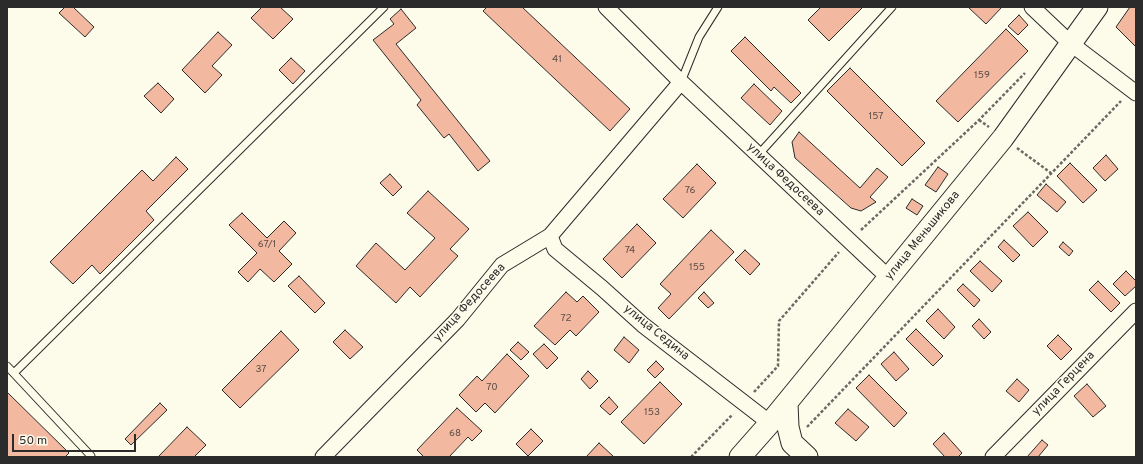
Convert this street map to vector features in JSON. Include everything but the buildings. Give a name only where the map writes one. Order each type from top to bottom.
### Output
[{"type":"main road","name":"улица Меньшикова","points":[[740,457],[787,403],[1003,138],[1097,7]]},
{"type":"main road","points":[[787,403],[788,426],[792,443],[807,457]]},
{"type":"street","name":"улица Федосеева","points":[[606,7],[681,82],[889,278]]},
{"type":"street","points":[[1032,7],[1070,44],[1134,91]]},
{"type":"street","name":"улица Федосеева","points":[[323,457],[458,318],[502,265],[550,236],[681,82]]},
{"type":"street","name":"улица Седина","points":[[550,236],[555,249],[644,325],[770,423]]},
{"type":"street","name":"улица Герцена","points":[[993,457],[1136,311]]},
{"type":"lane","points":[[14,373],[384,7]]},
{"type":"lane","points":[[681,82],[699,36],[718,7]]},
{"type":"lane","points":[[759,154],[892,7]]},
{"type":"lane","points":[[7,366],[92,456],[91,457]]},
{"type":"path","points":[[792,443],[1134,91]]}]
